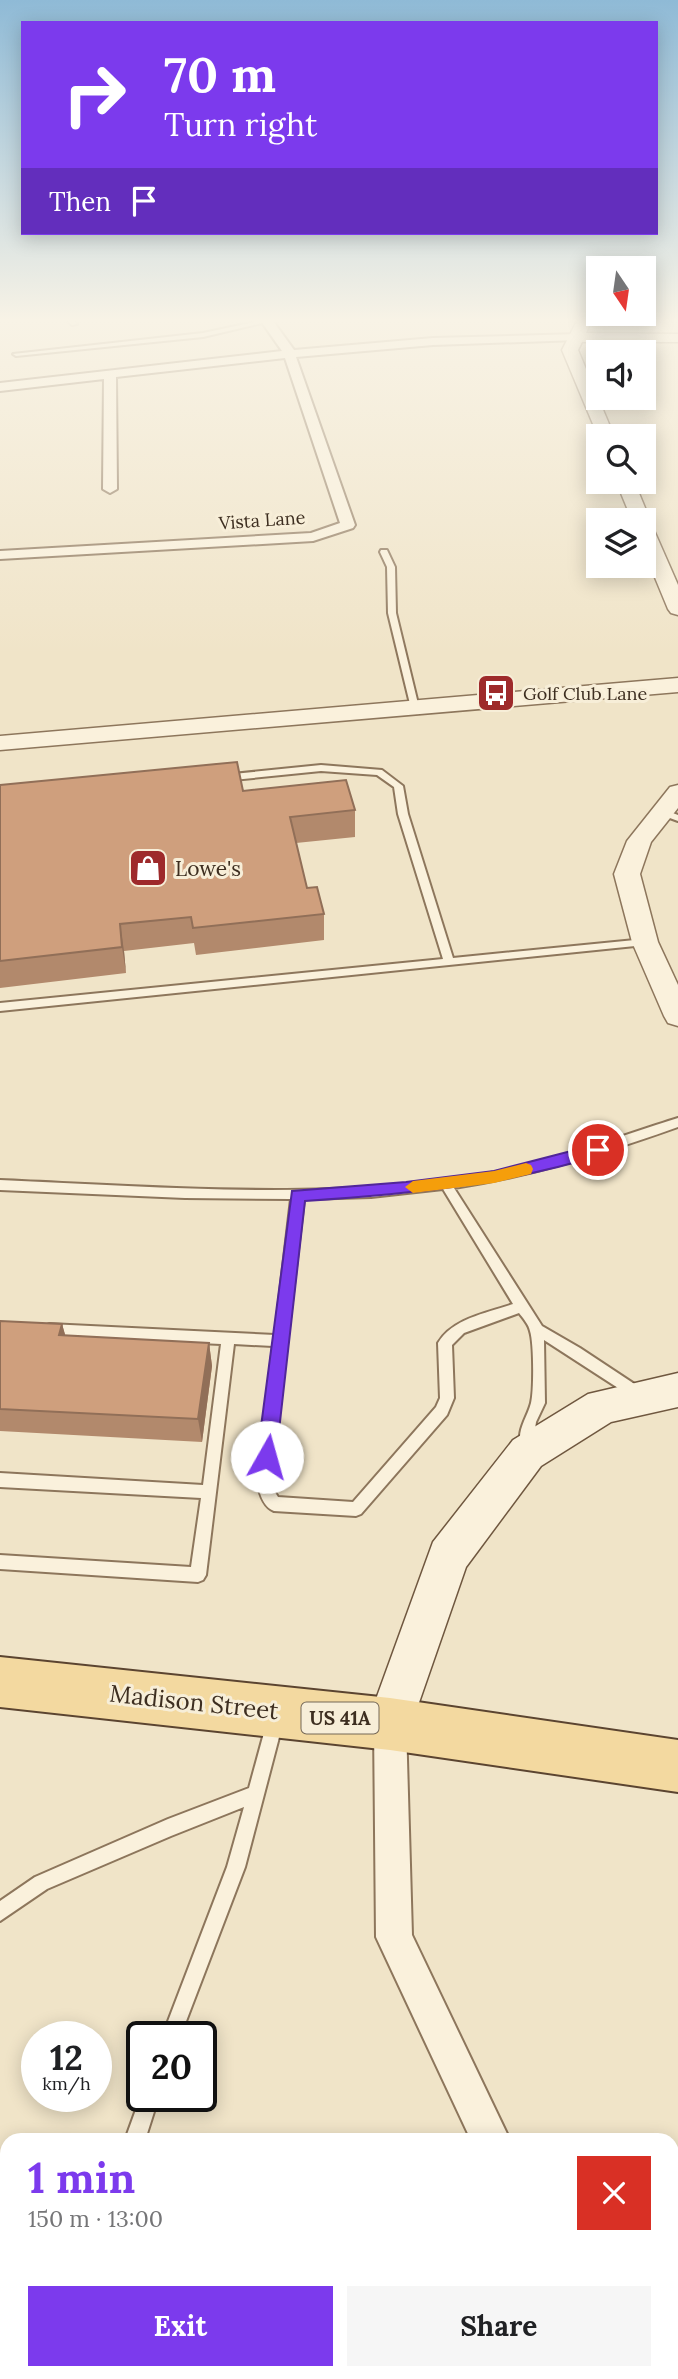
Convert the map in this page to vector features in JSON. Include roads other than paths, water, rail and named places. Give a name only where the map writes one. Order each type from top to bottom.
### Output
[{"type":"main road","points":[[390,1724],[448,1556],[527,1453],[602,1406],[661,1393]]},
{"type":"main road","name":"Madison Street","points":[[0,1682],[390,1724],[678,1766]]},
{"type":"street","points":[[110,432],[110,489]]},
{"type":"street","name":"Vista Lane","points":[[0,555],[313,537],[348,525],[316,432]]},
{"type":"street","points":[[656,556],[678,609]]},
{"type":"street","points":[[0,743],[678,685]]},
{"type":"street","points":[[673,808],[639,841],[627,874],[645,942],[678,1016]]},
{"type":"street","points":[[390,1724],[394,1937],[488,2133]]},
{"type":"lane","points":[[384,552],[391,567],[392,613],[415,708]]},
{"type":"lane","points":[[214,778],[321,768],[379,772],[398,786],[402,814],[449,961]]},
{"type":"lane","points":[[0,1007],[645,942]]},
{"type":"lane","points":[[0,1185],[298,1195],[445,1183],[494,1177],[573,1158],[678,1122]]},
{"type":"lane","points":[[445,1183],[537,1330],[540,1360],[538,1403],[529,1422],[527,1453]]},
{"type":"lane","points":[[298,1195],[264,1480],[266,1491],[274,1504],[356,1509],[442,1411],[447,1398],[445,1343],[459,1329],[522,1306]]},
{"type":"lane","points":[[40,1329],[281,1341]]},
{"type":"lane","points":[[537,1330],[565,1343],[594,1367],[661,1393]]},
{"type":"lane","points":[[0,1562],[198,1575],[228,1338]]},
{"type":"lane","points":[[0,1480],[209,1492]]},
{"type":"lane","points":[[177,2021],[236,1867],[278,1712]]},
{"type":"lane","points":[[0,1912],[41,1883],[168,1828],[256,1794]]},
{"type":"lane","points":[[137,2133],[145,2112]]},
{"type":"place","name":"Golf Club Lane","points":[[496,693]]},
{"type":"place","name":"Lowe's","points":[[148,868]]}]
